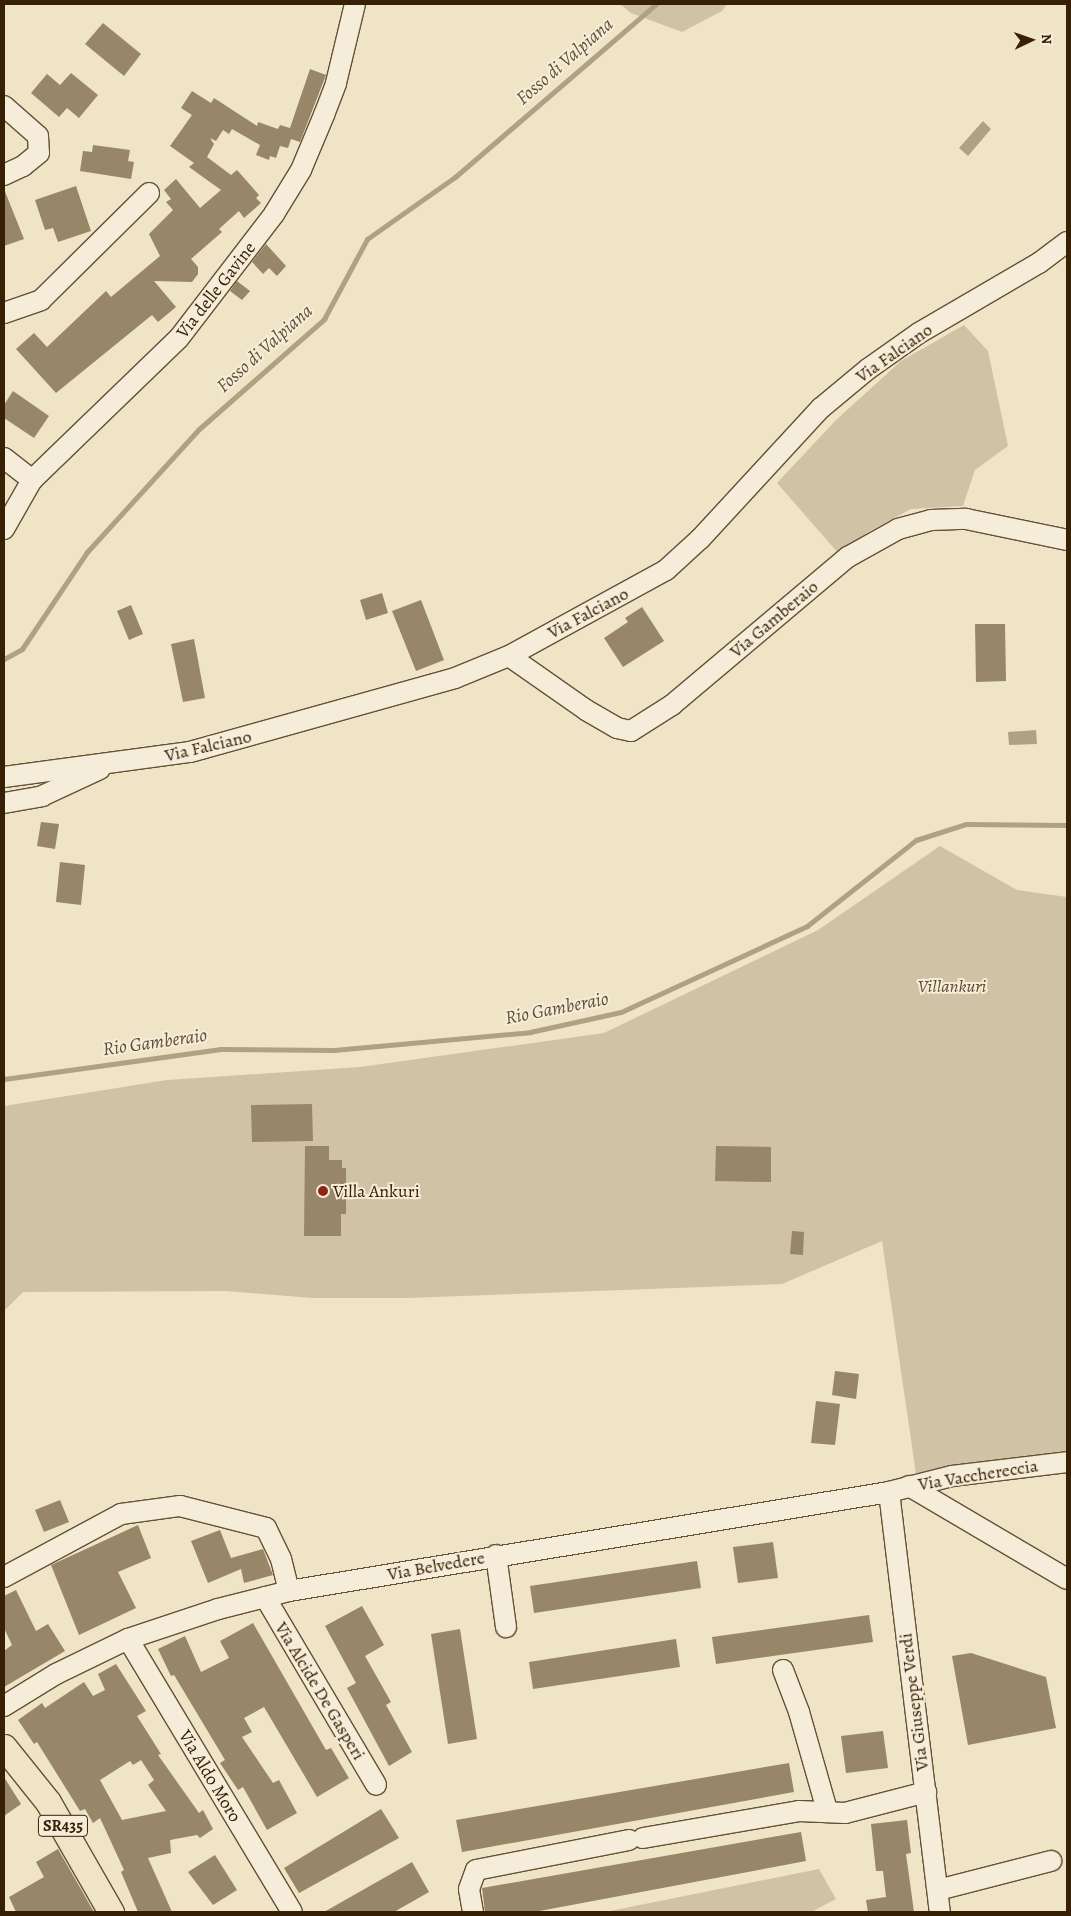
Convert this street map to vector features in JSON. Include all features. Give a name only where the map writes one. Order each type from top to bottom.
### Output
[{"type":"main road","name":"SR435","points":[[4,1747],[48,1802],[111,1912]]},
{"type":"street","name":"Via delle Gavine","points":[[4,529],[32,480],[179,338],[279,206],[302,170],[324,116],[336,83],[355,4]]},
{"type":"street","points":[[4,106],[38,136],[39,153],[24,166],[4,175]]},
{"type":"street","points":[[4,313],[41,300],[149,193]]},
{"type":"street","name":"Via Falciano","points":[[4,777],[190,752],[246,738],[455,678],[509,656],[666,570],[700,539],[821,408],[868,369],[920,333],[1039,263],[1067,242]]},
{"type":"street","points":[[4,458],[32,480]]},
{"type":"street","name":"Via Gamberaio","points":[[509,656],[586,710],[617,728],[630,731],[672,705],[848,557],[881,536],[914,523],[966,518],[1067,540]]},
{"type":"street","points":[[4,803],[42,796],[111,764]]},
{"type":"street","name":"Via Vacchereccia","points":[[889,1492],[952,1476],[1067,1462]]},
{"type":"street","points":[[909,1486],[1067,1579]]},
{"type":"street","name":"Via Belvedere","points":[[4,1706],[56,1674],[128,1639],[265,1597],[496,1555],[889,1492]]},
{"type":"street","name":"Via Giuseppe Verdi","points":[[889,1492],[940,1912]]},
{"type":"street","points":[[4,1577],[121,1514],[180,1506],[266,1528],[281,1559],[290,1591]]},
{"type":"street","points":[[496,1555],[506,1627]]},
{"type":"street","name":"Via Alcide De Gasperi","points":[[265,1597],[376,1785]]},
{"type":"street","name":"Via Aldo Moro","points":[[128,1639],[292,1912]]},
{"type":"street","points":[[783,1670],[799,1712],[827,1810]]},
{"type":"street","points":[[473,1912],[470,1880],[476,1870],[484,1866],[800,1811],[827,1810],[845,1813],[926,1792]]},
{"type":"street","points":[[938,1890],[1050,1861]]},
{"type":"green space","points":[[620,4],[727,4],[722,11],[682,32],[631,13]]},
{"type":"green space","points":[[964,325],[988,351],[1008,446],[975,470],[963,506],[911,509],[868,532],[839,554],[777,483],[836,420],[901,361]]},
{"type":"green space","name":"Villa Ankuri","points":[[940,846],[1017,890],[1067,897],[1067,1458],[916,1474],[882,1241],[782,1284],[408,1298],[312,1298],[226,1291],[23,1292],[4,1311],[4,1106],[167,1080],[360,1067],[604,1033],[818,930]]},
{"type":"green space","points":[[819,1869],[836,1899],[811,1912],[605,1912]]},
{"type":"shaded area","points":[[983,121],[991,129],[968,156],[959,148]]},
{"type":"shaded area","points":[[1036,730],[1037,744],[1009,745],[1008,732]]},
{"type":"building","points":[[103,23],[141,54],[124,76],[85,44]]},
{"type":"building","points":[[310,69],[326,75],[300,142],[291,139],[288,148],[280,146],[276,158],[270,156],[269,160],[256,155],[260,145],[232,129],[229,134],[223,130],[216,141],[210,138],[214,144],[207,157],[231,175],[237,170],[259,195],[256,198],[261,203],[244,218],[239,211],[219,229],[222,232],[191,259],[198,267],[198,274],[192,282],[154,281],[176,307],[158,322],[152,315],[56,393],[16,349],[34,333],[47,347],[106,291],[111,297],[160,256],[149,234],[173,210],[166,202],[171,199],[164,190],[176,179],[200,208],[221,190],[189,167],[194,163],[170,146],[192,115],[181,108],[192,91],[211,103],[214,98],[257,126],[258,122],[278,129],[280,125],[290,128]]},
{"type":"building","points":[[71,73],[98,95],[79,118],[67,108],[59,117],[31,93],[47,74],[60,85]]},
{"type":"building","points":[[93,145],[130,150],[128,161],[134,162],[131,179],[80,171],[83,151],[92,152]]},
{"type":"building","points":[[76,186],[91,231],[58,242],[53,228],[45,230],[35,200]]},
{"type":"building","points":[[4,189],[24,239],[4,246]]},
{"type":"building","points":[[266,244],[286,266],[277,276],[269,268],[263,274],[252,262]]},
{"type":"building","points":[[237,281],[250,291],[242,300],[230,291]]},
{"type":"building","points":[[13,391],[49,416],[34,438],[4,418],[4,405]]},
{"type":"building","points":[[382,593],[388,613],[366,620],[360,600]]},
{"type":"building","points":[[421,600],[444,660],[416,671],[392,611]]},
{"type":"building","points":[[131,605],[143,634],[129,640],[117,611]]},
{"type":"building","points":[[642,607],[664,641],[623,667],[604,638],[628,622],[625,618]]},
{"type":"building","points":[[975,624],[1005,624],[1006,681],[976,682]]},
{"type":"building","points":[[194,639],[205,698],[183,702],[171,644]]},
{"type":"building","points":[[41,822],[59,824],[55,849],[37,846]]},
{"type":"building","points":[[60,862],[85,865],[81,905],[56,902]]},
{"type":"building","points":[[312,1104],[313,1141],[252,1142],[251,1105]]},
{"type":"building","name":"Villa Ankuri","points":[[305,1146],[329,1146],[329,1160],[342,1160],[342,1168],[346,1168],[346,1214],[341,1214],[341,1236],[304,1236]]},
{"type":"building","points":[[716,1146],[771,1147],[771,1182],[715,1181]]},
{"type":"building","points":[[792,1231],[804,1232],[803,1255],[790,1254]]},
{"type":"building","points":[[835,1371],[859,1374],[856,1399],[832,1395]]},
{"type":"building","points":[[816,1401],[840,1404],[835,1445],[811,1443]]},
{"type":"building","points":[[60,1500],[69,1522],[44,1532],[35,1510]]},
{"type":"building","points":[[138,1525],[151,1558],[118,1572],[136,1608],[79,1635],[51,1565]]},
{"type":"building","points":[[220,1530],[231,1558],[263,1549],[273,1575],[244,1583],[241,1569],[208,1583],[191,1541]]},
{"type":"building","points":[[773,1542],[778,1578],[738,1583],[733,1547]]},
{"type":"building","points":[[697,1561],[701,1588],[534,1613],[530,1586]]},
{"type":"building","points":[[16,1590],[36,1631],[48,1624],[65,1651],[4,1687],[4,1651],[12,1645],[4,1628],[4,1596]]},
{"type":"building","points":[[362,1606],[384,1645],[365,1656],[391,1702],[386,1705],[412,1752],[389,1766],[347,1688],[356,1683],[325,1626]]},
{"type":"building","points":[[869,1615],[873,1642],[716,1664],[712,1637]]},
{"type":"building","points":[[253,1623],[326,1750],[331,1748],[349,1778],[317,1797],[264,1707],[244,1718],[252,1732],[242,1737],[273,1783],[279,1780],[297,1813],[267,1830],[243,1787],[238,1790],[220,1763],[225,1760],[174,1675],[171,1676],[158,1649],[185,1636],[201,1672],[229,1658],[220,1641]]},
{"type":"building","points":[[460,1629],[477,1739],[448,1744],[431,1634]]},
{"type":"building","points":[[676,1639],[680,1667],[533,1689],[529,1662]]},
{"type":"building","points":[[971,1653],[1046,1677],[1056,1728],[968,1745],[952,1656]]},
{"type":"building","points":[[116,1664],[146,1711],[137,1716],[161,1754],[158,1755],[199,1813],[203,1810],[213,1829],[200,1838],[197,1835],[170,1840],[171,1853],[148,1858],[172,1912],[138,1912],[121,1872],[124,1870],[100,1818],[93,1823],[85,1809],[80,1811],[37,1742],[34,1744],[18,1720],[42,1703],[45,1708],[84,1682],[93,1696],[105,1690],[98,1674]],"holes":[[[141,1760],[154,1780],[148,1785],[166,1811],[122,1820],[100,1780],[130,1761],[133,1765]]]},
{"type":"building","points":[[883,1731],[888,1768],[846,1773],[841,1736]]},
{"type":"building","points":[[789,1763],[794,1792],[462,1852],[456,1820]]},
{"type":"building","points":[[4,1777],[21,1804],[4,1816]]},
{"type":"building","points":[[381,1809],[399,1838],[299,1893],[284,1868]]},
{"type":"building","points":[[907,1820],[911,1853],[906,1854],[914,1912],[868,1912],[866,1900],[886,1897],[883,1871],[876,1871],[871,1824]]},
{"type":"building","points":[[801,1832],[806,1861],[534,1912],[485,1912],[482,1888]]},
{"type":"building","points":[[58,1849],[94,1912],[16,1912],[9,1897],[44,1877],[36,1862]]},
{"type":"building","points":[[215,1855],[237,1890],[213,1905],[188,1872]]},
{"type":"building","points":[[412,1862],[429,1892],[394,1912],[324,1912]]},
{"type":"waterway","name":"Fosso di Valpiana","points":[[4,659],[22,649],[87,552],[199,429],[324,319],[367,239],[455,177],[656,4]]},
{"type":"waterway","name":"Rio Gamberaio","points":[[4,1079],[221,1049],[334,1050],[530,1032],[621,1012],[807,926],[916,840],[966,824],[1067,825]]},
{"type":"place","name":"Villa Ankuri","points":[[323,1191]]},
{"type":"park label","name":"Villankuri","points":[[952,986]]}]
